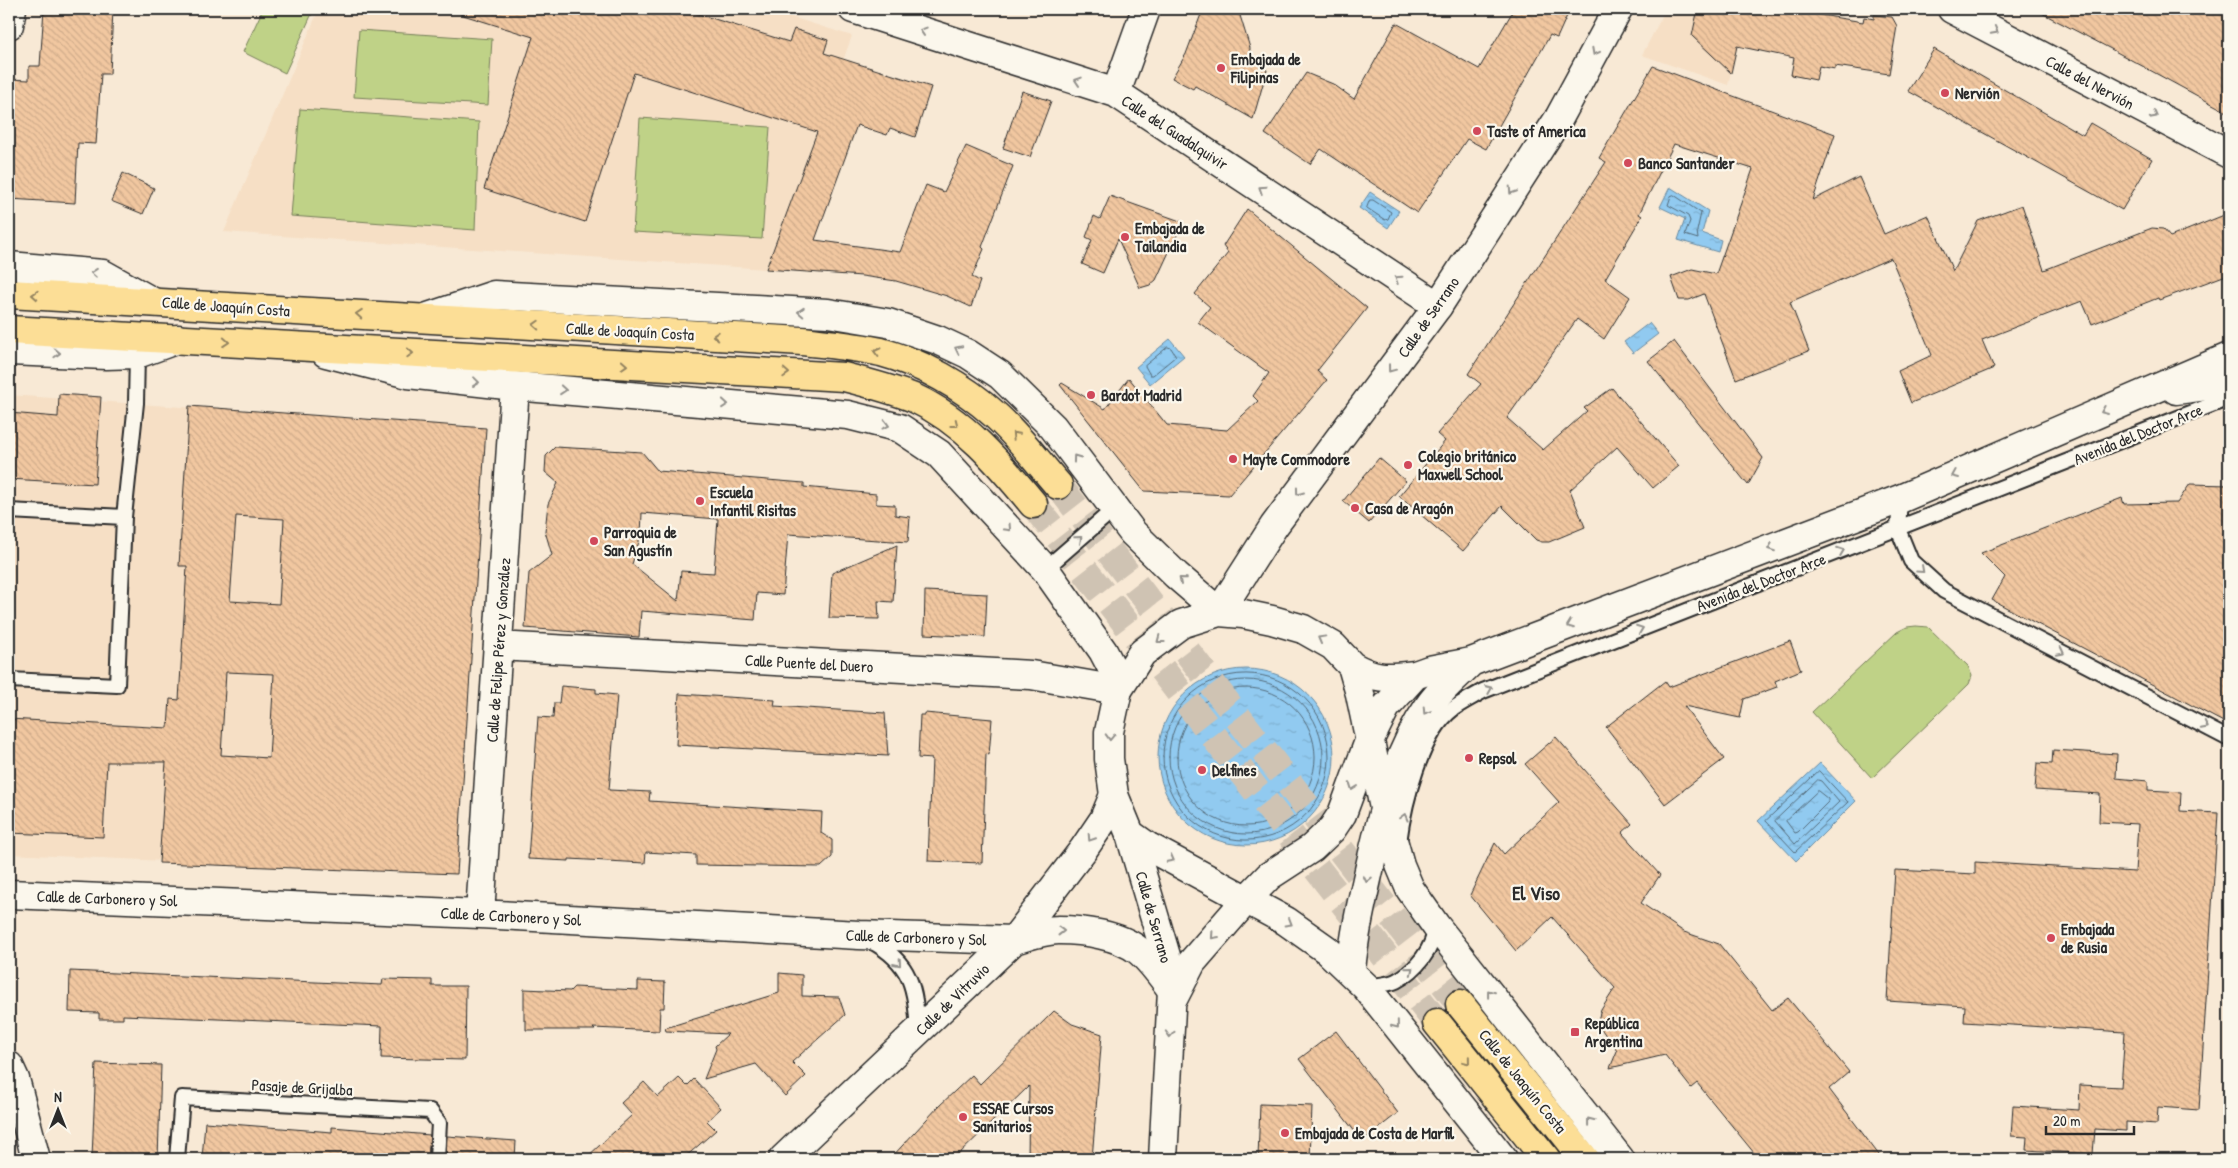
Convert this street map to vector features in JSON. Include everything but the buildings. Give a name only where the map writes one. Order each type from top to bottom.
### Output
[{"type":"main road","name":"Calle de Joaquín Costa","points":[[9,294],[845,345],[882,353],[924,369],[959,387],[993,413],[1017,436],[1058,485]]},
{"type":"main road","points":[[9,330],[844,377],[883,387],[915,399],[948,418],[984,446],[1033,504]]},
{"type":"main road","name":"Calle de Joaquín Costa","points":[[1460,1004],[1585,1159]]},
{"type":"main road","name":"Calle de Joaquín Costa","points":[[1436,1024],[1546,1159]]},
{"type":"street","points":[[9,25],[12,9]]},
{"type":"street","name":"Calle del Guadalquivir","points":[[853,9],[1116,93],[1438,306]]},
{"type":"street","points":[[1116,93],[1146,9]]},
{"type":"street","name":"Calle de Serrano","points":[[1219,612],[1274,526],[1438,306],[1559,118],[1618,9]]},
{"type":"street","name":"Calle del Nervión","points":[[1952,9],[2229,154]]},
{"type":"street","name":"Calle de Joaquín Costa","points":[[9,266],[103,274],[153,302]]},
{"type":"street","points":[[425,319],[494,295],[828,313],[888,323],[938,340],[968,354],[1000,375],[1053,427],[1133,533],[1219,612]]},
{"type":"street","points":[[9,351],[106,355],[137,354],[178,339]]},
{"type":"street","points":[[309,348],[366,365],[408,374],[515,386],[848,415],[900,428],[939,454],[1045,569],[1104,651],[1113,670],[1118,690]]},
{"type":"street","name":"Avenida del Doctor Arce","points":[[1471,662],[1900,499],[2229,357]]},
{"type":"street","name":"Calle de Felipe Pérez y González","points":[[480,914],[515,386]]},
{"type":"street","name":"Avenida del Doctor Arce","points":[[2142,395],[2227,388]]},
{"type":"street","points":[[1118,690],[1142,653],[1181,624],[1219,612],[1262,618],[1303,629],[1334,646],[1352,666],[1369,675],[1381,677],[1415,675],[1471,662]]},
{"type":"street","name":"Calle Puente del Duero","points":[[499,646],[1031,675],[1118,690]]},
{"type":"street","points":[[1358,979],[1354,937],[1384,808],[1404,752],[1416,727],[1430,705],[1446,686],[1471,662]]},
{"type":"street","points":[[1352,666],[1360,694],[1384,808],[1400,865],[1410,889],[1436,926],[1620,1159]]},
{"type":"street","name":"Calle de Serrano","points":[[1172,995],[1192,962],[1269,876],[1312,848],[1332,829],[1342,814],[1369,742],[1386,707],[1415,675]]},
{"type":"street","name":"Calle de Serrano","points":[[1118,690],[1109,732],[1109,759],[1114,795],[1130,834],[1166,956],[1172,995],[1163,1159]]},
{"type":"street","name":"Calle de Vitruvio","points":[[783,1159],[1014,940],[1084,850],[1104,819],[1114,795]]},
{"type":"street","points":[[1130,834],[1146,846],[1309,936],[1358,979],[1503,1159]]},
{"type":"street","name":"Calle de Carbonero y Sol","points":[[9,894],[480,914],[859,935],[1014,940]]},
{"type":"street","points":[[1014,940],[1036,933],[1058,930],[1105,937],[1126,943],[1139,951],[1172,995]]},
{"type":"street","points":[[9,1066],[15,1079],[36,1159]]},
{"type":"lane","points":[[9,680],[117,685],[124,517],[136,403],[137,354]]},
{"type":"lane","name":"Avenida del Doctor Arce","points":[[1400,865],[1399,846],[1401,830],[1420,758],[1430,737],[1452,709],[1482,691],[1898,529],[2227,388]]},
{"type":"lane","points":[[1900,499],[1898,529],[1910,561],[1944,592],[2229,738]]},
{"type":"lane","points":[[1045,569],[1114,509]]},
{"type":"lane","points":[[9,511],[124,517]]},
{"type":"lane","points":[[1358,979],[1395,982],[1414,968],[1430,950],[1436,926]]},
{"type":"lane","points":[[859,935],[885,949],[901,965],[911,980],[916,1001],[918,1032]]},
{"type":"lane","name":"Pasaje de Grijalba","points":[[177,1159],[182,1098],[430,1111],[439,1122],[437,1159]]},
{"type":"shaded area","points":[[319,9],[766,9],[852,36],[766,269],[224,232]]},
{"type":"shaded area","points":[[1666,9],[1745,9],[1728,85],[1642,55]]},
{"type":"shaded area","points":[[9,395],[486,428],[457,874],[9,854]]},
{"type":"green space","points":[[263,9],[314,9],[285,73],[243,52]]},
{"type":"green space","points":[[359,30],[492,39],[488,105],[354,97]]},
{"type":"green space","points":[[300,109],[479,122],[475,230],[291,216]]},
{"type":"green space","points":[[640,118],[770,127],[762,239],[633,232]]},
{"type":"green space","points":[[1907,627],[1928,627],[1968,666],[1972,676],[1969,684],[1872,778],[1812,712],[1897,632]]},
{"type":"water","points":[[1670,187],[1708,211],[1702,233],[1721,240],[1718,252],[1678,240],[1685,219],[1660,207]]},
{"type":"water","points":[[1370,192],[1399,211],[1388,228],[1359,208]]},
{"type":"water","points":[[1649,323],[1658,334],[1633,353],[1624,342]]},
{"type":"water","points":[[1170,339],[1184,356],[1150,384],[1136,367]]},
{"type":"water","points":[[1246,669],[1280,676],[1302,689],[1314,701],[1330,731],[1334,757],[1327,791],[1314,813],[1302,825],[1272,841],[1246,845],[1212,838],[1190,825],[1178,813],[1162,783],[1158,757],[1165,723],[1178,701],[1190,689],[1220,673]]},
{"type":"water","points":[[1820,763],[1856,801],[1796,861],[1758,821]]},
{"type":"tunnel","points":[[1058,485],[1460,1004]]},
{"type":"tunnel","points":[[1033,504],[1437,1023]]},
{"type":"place","name":"Embajada de Filipinas","points":[[1221,68]]},
{"type":"place","name":"Nervión","points":[[1945,93]]},
{"type":"place","name":"Taste of America","points":[[1477,131]]},
{"type":"place","name":"Banco Santander","points":[[1628,163]]},
{"type":"place","name":"Embajada de Tailandia","points":[[1125,237]]},
{"type":"place","name":"Bardot Madrid","points":[[1091,395]]},
{"type":"place","name":"Mayte Commodore","points":[[1233,459]]},
{"type":"place","name":"Colegio británico Maxwell School","points":[[1408,465]]},
{"type":"place","name":"Escuela Infantil Risitas","points":[[700,501]]},
{"type":"place","name":"Casa de Aragón","points":[[1355,508]]},
{"type":"place","name":"Parroquia de San Agustín","points":[[594,541]]},
{"type":"place","name":"Repsol","points":[[1469,758]]},
{"type":"place","name":"Delfines","points":[[1202,770]]},
{"type":"place","name":"Embajada de Rusia","points":[[2051,938]]},
{"type":"place","name":"República Argentina","points":[[1575,1032]]},
{"type":"place","name":"ESSAE Cursos Sanitarios","points":[[963,1117]]},
{"type":"place","name":"Embajada de Costa de Marfil","points":[[1285,1133]]},
{"type":"district","name":"El Viso","points":[[1536,893]]}]
